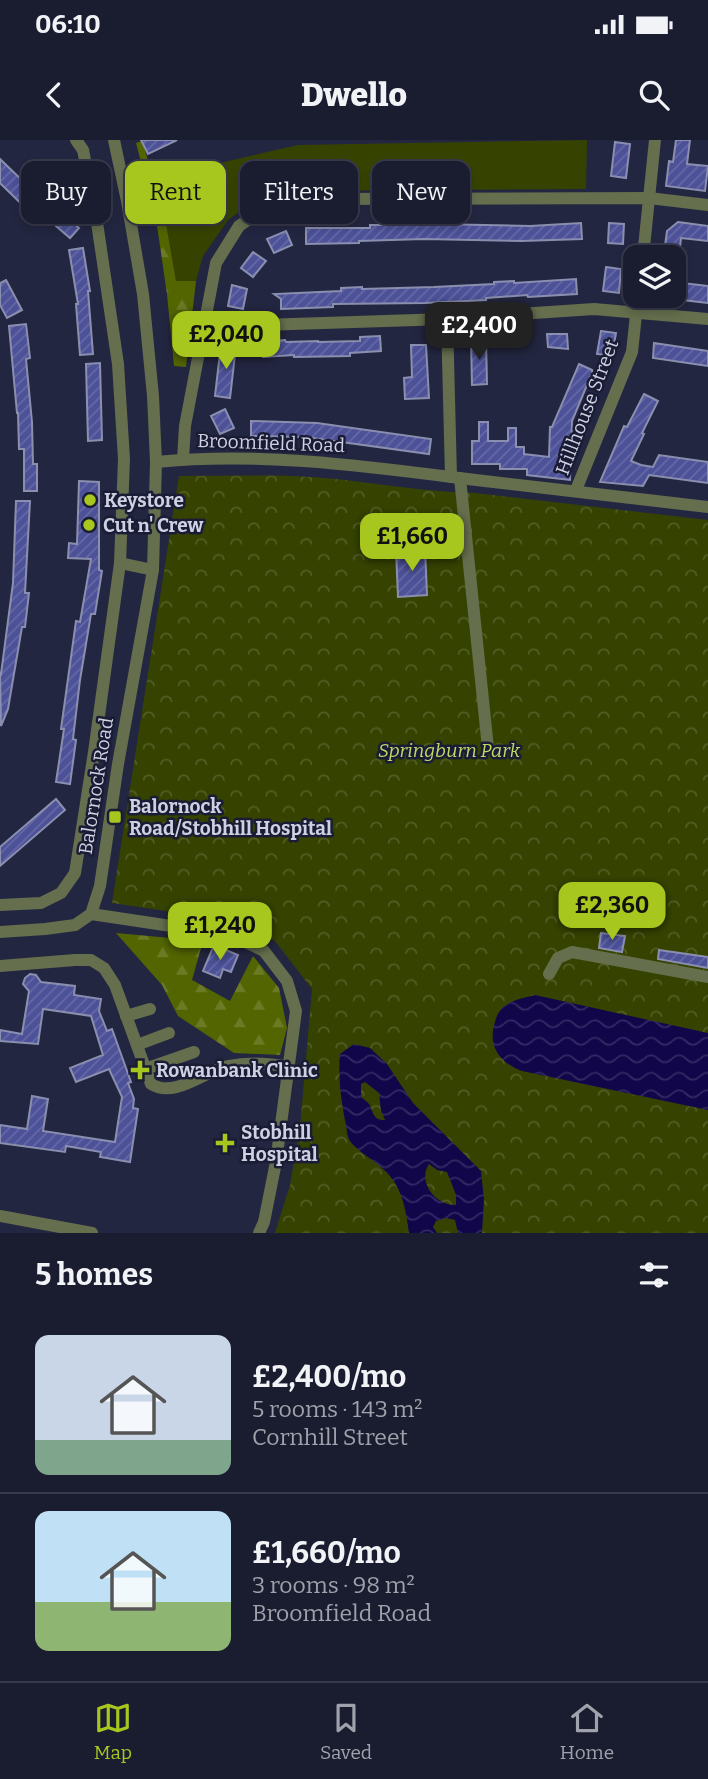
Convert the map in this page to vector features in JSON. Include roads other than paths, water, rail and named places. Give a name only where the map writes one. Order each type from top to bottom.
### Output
[{"type":"street","name":"Balornock Road","points":[[0,905],[41,903],[61,893],[75,873],[120,563],[124,459],[118,365],[96,216],[83,150],[76,140]]},
{"type":"street","points":[[114,140],[143,294],[153,396],[156,462]]},
{"type":"street","points":[[644,245],[655,140]]},
{"type":"street","points":[[183,459],[186,426],[216,263],[239,226],[265,208],[305,199],[649,198],[708,205]]},
{"type":"street","name":"Hillhouse Street","points":[[576,490],[632,352],[637,308]]},
{"type":"street","points":[[203,327],[447,319],[594,309],[708,320]]},
{"type":"street","points":[[447,319],[456,477],[466,531],[488,748]]},
{"type":"street","name":"Broomfield Road","points":[[156,462],[183,459],[292,460],[356,465],[708,507]]},
{"type":"street","name":"Balornock Road","points":[[91,914],[100,886],[118,764],[153,570],[156,462]]},
{"type":"street","points":[[391,530],[466,531]]},
{"type":"street","points":[[120,563],[153,570]]},
{"type":"street","points":[[0,932],[75,925],[91,914],[231,936],[264,951],[287,981],[296,1011],[276,1162],[264,1222],[259,1233]]},
{"type":"street","points":[[549,974],[558,958],[572,952],[708,977]]},
{"type":"street","points":[[0,966],[91,960],[104,968],[115,985],[151,1084],[159,1089],[170,1090],[224,1067],[248,1063],[289,1066]]},
{"type":"street","points":[[126,1016],[150,1009]]},
{"type":"street","points":[[136,1045],[169,1033]]},
{"type":"street","points":[[145,1069],[194,1052]]},
{"type":"street","points":[[0,1216],[92,1233]]},
{"type":"water","points":[[535,995],[708,1033],[708,1110],[514,1068],[502,1058],[494,1046],[493,1031],[497,1016],[506,1005]]},
{"type":"water","points":[[354,1044],[370,1048],[387,1064],[413,1103],[481,1171],[484,1199],[482,1233],[458,1233],[455,1220],[446,1218],[436,1221],[433,1227],[437,1233],[409,1233],[404,1207],[395,1183],[348,1138],[340,1090],[340,1054]],"holes":[[[365,1082],[379,1093],[385,1120],[376,1117],[369,1104],[361,1097],[361,1084]],[[429,1164],[437,1170],[447,1172],[456,1195],[456,1205],[442,1202],[430,1192],[425,1178]]]},
{"type":"place","name":"Keystore","points":[[90,500]]},
{"type":"place","name":"Cut n' Crew","points":[[89,525]]},
{"type":"place","name":"Balornock Road/Stobhill Hospital","points":[[115,817]]},
{"type":"place","name":"Rowanbank Clinic","points":[[140,1070]]},
{"type":"place","name":"Stobhill Hospital","points":[[225,1143]]},
{"type":"park label","name":"Springburn Park","points":[[449,750]]}]
